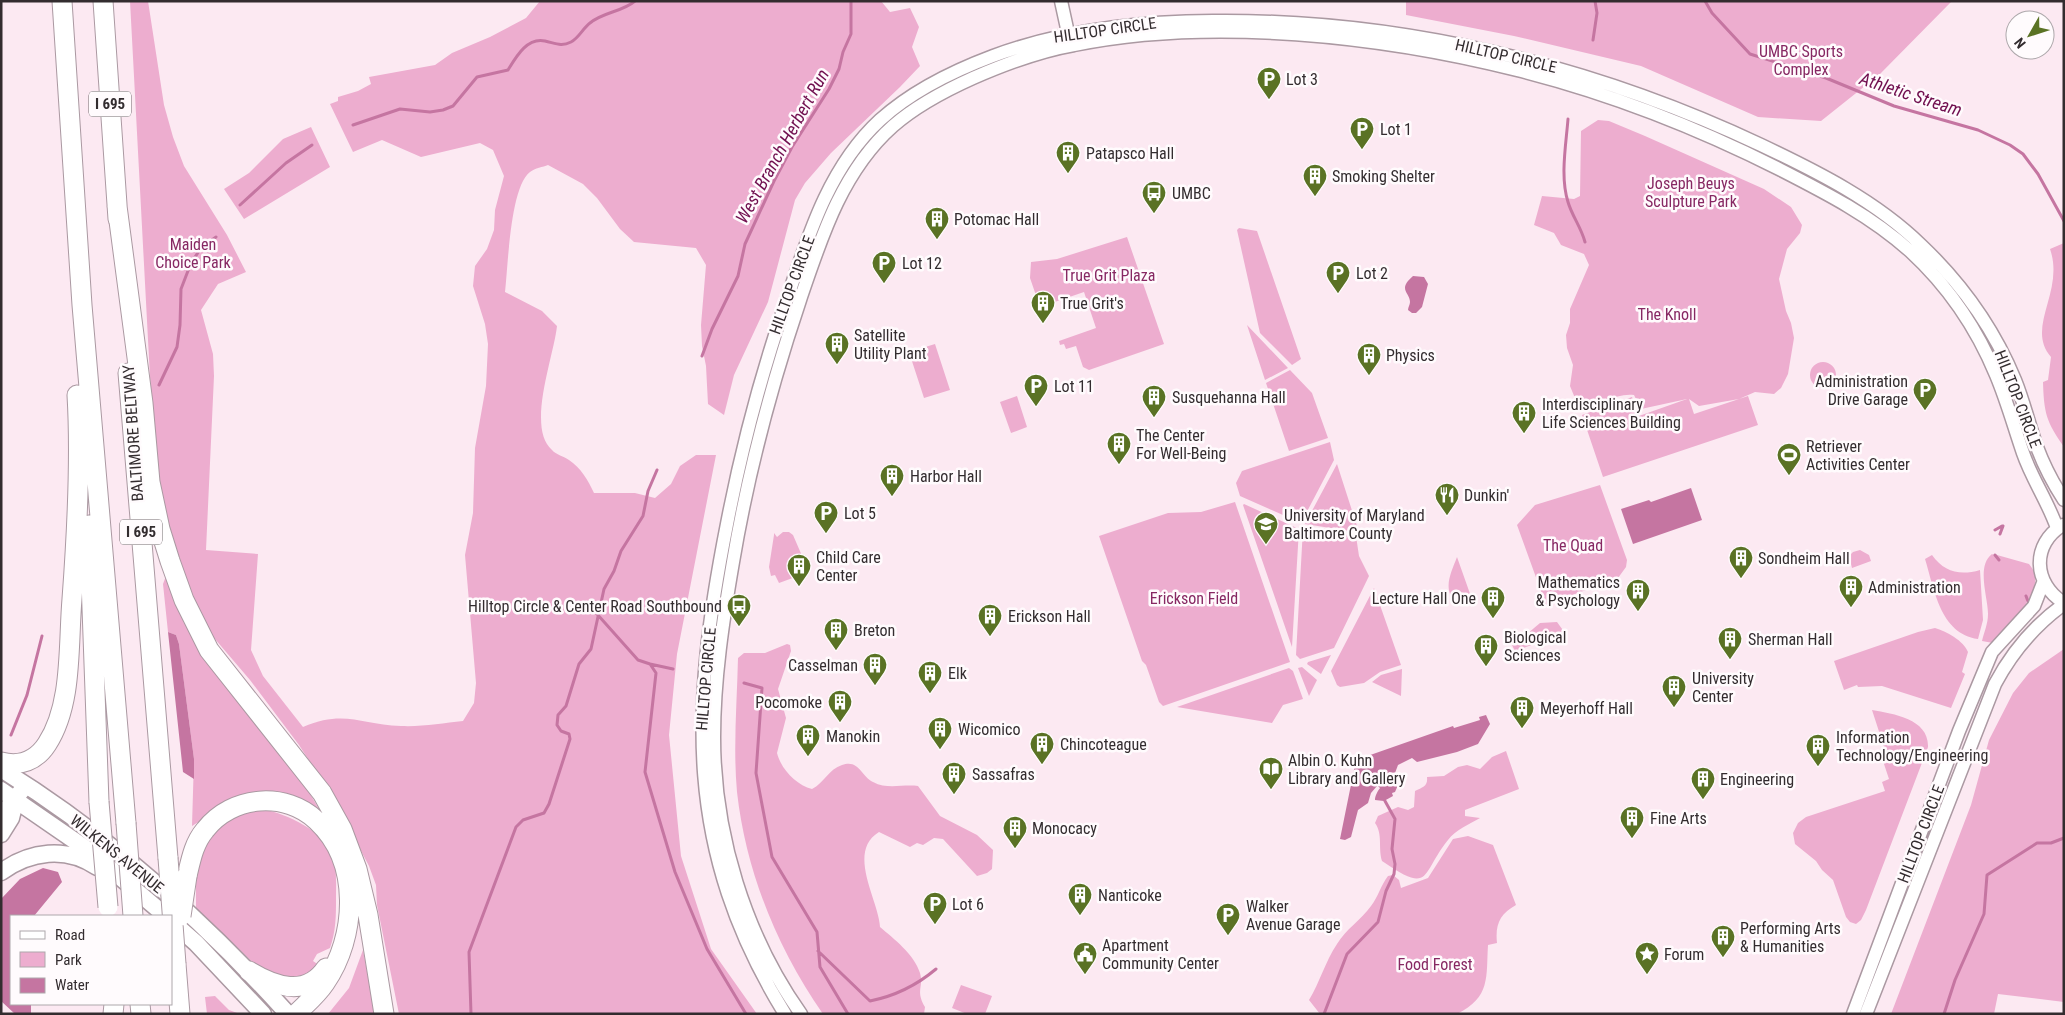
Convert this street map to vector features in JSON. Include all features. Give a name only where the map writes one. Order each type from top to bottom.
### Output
[{"type":"highway","name":"I 695","points":[[62,1],[82,305],[133,915]]},
{"type":"highway","name":"BALTIMORE BELTWAY","points":[[103,1],[130,404],[180,1014]]},
{"type":"highway","points":[[118,206],[144,403],[150,482],[160,529],[184,600],[209,650],[322,793],[342,829],[361,910],[359,933],[346,972],[335,991],[314,1014]]},
{"type":"highway","points":[[1,762],[19,764],[33,758],[40,752],[47,744],[63,701],[76,560],[79,425],[74,331],[82,305]]},
{"type":"highway","points":[[79,425],[82,434],[87,491],[99,802],[108,912]]},
{"type":"highway","points":[[176,964],[183,894],[198,841],[206,829],[227,811],[241,804],[256,801],[287,804],[302,810],[316,820],[334,843],[351,871],[368,915],[384,1014]]},
{"type":"highway","points":[[249,971],[264,980],[286,987],[302,986],[317,978],[328,964],[340,931],[351,871]]},
{"type":"highway","points":[[296,1014],[325,984],[343,948],[350,910],[351,871]]},
{"type":"main road","name":"WILKENS AVENUE","points":[[1,769],[26,784],[98,836],[158,886],[249,971],[288,1014]]},
{"type":"main road","points":[[1,816],[26,784]]},
{"type":"main road","name":"WILKENS AVENUE","points":[[1,790],[88,850],[165,915]]},
{"type":"main road","points":[[1,834],[10,818],[16,799]]},
{"type":"main road","points":[[1,872],[30,856],[53,853],[66,854],[90,862],[152,904]]},
{"type":"main road","points":[[172,922],[196,943],[263,1014]]},
{"type":"street","points":[[1061,1],[1068,33]]},
{"type":"street","name":"HILLTOP CIRCLE","points":[[785,1014],[759,970],[744,938],[724,884],[712,840],[704,789],[701,740],[702,690],[715,587],[738,469],[770,348],[819,211],[844,161],[882,118],[908,98],[937,81],[979,62],[1024,45],[1068,33],[1127,24],[1244,20],[1306,24],[1418,37],[1511,56],[1598,80],[1681,109],[1756,143],[1862,199],[1903,228],[1941,265],[1980,314],[2004,356],[2017,385],[2038,451],[2049,475],[2064,500]]},
{"type":"street","name":"HILLTOP CIRCLE","points":[[801,1014],[770,963],[752,924],[735,876],[725,837],[716,786],[714,740],[715,690],[728,590],[739,527],[752,464],[783,351],[821,242],[844,189],[861,160],[891,127],[917,107],[944,91],[985,73],[1029,56],[1072,45],[1128,37],[1190,33],[1305,36],[1414,50],[1512,69],[1627,103],[1685,125],[1739,149],[1855,210],[1882,229],[1932,273],[1960,309],[1985,350],[1996,373],[2029,470],[2060,526]]},
{"type":"street","points":[[2060,526],[2046,540],[2039,556],[2039,567],[2044,583],[2049,591],[2064,604]]},
{"type":"street","name":"HILLTOP CIRCLE","points":[[1853,1014],[1959,731],[1992,652],[2034,606],[2044,583]]},
{"type":"street","name":"HILLTOP CIRCLE","points":[[1866,1014],[1995,684],[2020,644],[2037,626],[2064,604]]},
{"type":"green space","points":[[130,1],[148,1],[164,105],[173,137],[184,166],[227,235],[246,272],[218,284],[201,310],[213,354],[214,376],[206,550],[258,554],[251,650],[263,676],[303,727],[330,719],[353,719],[401,726],[463,721],[474,703],[476,683],[465,555],[473,513],[475,448],[486,386],[488,344],[485,324],[473,286],[475,266],[487,249],[494,230],[495,210],[504,176],[493,150],[480,143],[421,157],[382,140],[353,152],[330,104],[338,101],[338,97],[358,91],[371,84],[369,77],[435,65],[452,53],[490,37],[526,18],[540,1],[881,1],[890,12],[910,8],[919,27],[912,47],[920,66],[831,153],[805,183],[795,200],[768,302],[734,375],[724,415],[708,404],[701,325],[706,265],[696,248],[634,242],[620,229],[597,198],[583,184],[548,165],[530,172],[523,180],[511,228],[505,292],[542,311],[557,326],[541,409],[541,426],[545,440],[552,450],[567,459],[581,471],[594,493],[635,493],[655,498],[671,484],[680,466],[696,455],[716,455],[677,654],[669,735],[681,856],[711,949],[757,1014],[399,1014],[377,905],[376,885],[369,866],[332,796],[299,745],[250,680],[197,618],[174,549],[158,475],[151,396]]},
{"type":"green space","name":"UMBC Sports Complex","points":[[1406,1],[1952,1],[1880,74],[1821,121],[1758,117],[1641,66],[1514,36],[1406,15]]},
{"type":"green space","name":"The Knoll","points":[[1598,120],[1609,121],[1645,136],[1764,189],[1791,207],[1802,225],[1800,233],[1787,249],[1779,279],[1794,338],[1788,374],[1781,388],[1774,394],[1755,392],[1739,399],[1748,396],[1758,425],[1603,477],[1582,415],[1632,397],[1639,416],[1687,399],[1641,409],[1634,395],[1627,395],[1582,407],[1577,403],[1570,386],[1573,365],[1567,348],[1566,335],[1570,323],[1570,309],[1589,265],[1584,254],[1561,245],[1554,233],[1534,225],[1542,196],[1574,199],[1580,196],[1581,131]],"holes":[[[1689,399],[1699,406],[1739,399],[1694,414]]]},
{"type":"green space","name":"Maiden Choice Park","points":[[311,127],[330,167],[244,219],[224,189],[249,173],[283,139]]},
{"type":"green space","points":[[1239,228],[1257,231],[1301,359],[1292,365],[1260,333],[1237,230]]},
{"type":"green space","name":"True Grit Plaza","points":[[1127,237],[1164,344],[1089,370],[1083,367],[1076,346],[1066,349],[1064,344],[1060,345],[1059,341],[1096,328],[1084,292],[1040,307],[1030,278],[1031,262],[1057,259]]},
{"type":"green space","points":[[2064,243],[2064,447],[2053,430],[2045,409],[2043,382],[2048,380],[2051,357],[2044,346],[2042,334],[2043,321],[2053,280],[2050,249]]},
{"type":"green space","points":[[1247,325],[1288,368],[1265,380]]},
{"type":"green space","points":[[935,344],[950,390],[924,398],[909,352]]},
{"type":"green space","points":[[1823,362],[1832,366],[1836,375],[1832,384],[1823,388],[1814,384],[1810,375],[1814,366]]},
{"type":"green space","points":[[1290,370],[1312,393],[1328,438],[1289,451],[1266,383]]},
{"type":"green space","points":[[1017,396],[1027,427],[1011,433],[1000,402]]},
{"type":"green space","points":[[1330,442],[1334,460],[1301,523],[1240,496],[1236,483],[1242,471]]},
{"type":"green space","points":[[1337,464],[1357,526],[1356,532],[1305,524]]},
{"type":"green space","name":"The Quad","points":[[1600,485],[1627,560],[1626,567],[1618,578],[1543,606],[1542,594],[1517,525],[1535,505]]},
{"type":"green space","name":"Erickson Field","points":[[1235,502],[1290,662],[1163,706],[1159,702],[1146,665],[1142,661],[1099,536],[1168,513],[1201,512]]},
{"type":"green space","points":[[1243,505],[1299,529],[1292,647]]},
{"type":"green space","points":[[1303,528],[1356,536],[1359,556],[1369,576],[1334,648],[1300,659],[1296,655]]},
{"type":"green space","points":[[783,532],[789,532],[793,535],[809,572],[779,583],[775,575],[771,576],[769,567],[774,533],[777,537]]},
{"type":"green space","points":[[1860,550],[1869,555],[1871,561],[1852,568],[1849,556],[1853,552]]},
{"type":"green space","points":[[1992,554],[2029,564],[2035,578],[2029,603],[2026,598],[2027,606],[1993,643],[1982,641],[1988,614],[1984,574],[1987,559]]},
{"type":"green space","points":[[1932,555],[1947,569],[1953,571],[1966,573],[1980,570],[1983,620],[1978,639],[1965,635],[1947,619],[1936,596],[1925,559]]},
{"type":"green space","points":[[1457,557],[1474,605],[1465,606],[1456,603],[1449,592],[1449,581]]},
{"type":"green space","points":[[166,576],[184,623],[220,679],[309,792],[341,847],[293,797],[208,816],[192,826],[194,759],[179,644],[176,635],[168,632],[163,584]]},
{"type":"green space","points":[[1374,588],[1401,665],[1380,672],[1364,683],[1340,687],[1337,685],[1331,671]]},
{"type":"green space","points":[[1557,622],[1565,633],[1515,651],[1510,641],[1527,634],[1540,623]]},
{"type":"green space","points":[[1935,628],[1954,637],[1963,644],[1968,652],[1962,672],[1965,674],[1951,708],[1882,686],[1858,687],[1857,685],[1844,690],[1834,661]]},
{"type":"green space","points":[[787,644],[790,645],[791,651],[778,689],[786,718],[777,753],[782,765],[790,776],[800,784],[812,789],[837,767],[852,764],[873,782],[884,786],[918,786],[940,816],[977,835],[993,850],[992,869],[987,873],[977,876],[943,839],[934,838],[923,845],[917,843],[910,847],[879,832],[870,841],[865,852],[867,877],[880,927],[903,947],[917,966],[921,978],[920,993],[925,1007],[924,1014],[823,1014],[791,963],[766,908],[748,851],[741,822],[737,792],[735,742],[738,658],[744,653],[765,653]]},
{"type":"green space","points":[[2064,649],[2064,1002],[1998,994],[1994,1014],[1891,1014],[1971,805],[1989,740],[2013,693],[2029,673]]},
{"type":"green space","points":[[1331,655],[1321,674],[1307,664],[1308,662]]},
{"type":"green space","points":[[1302,667],[1317,680],[1309,696],[1298,668]]},
{"type":"green space","points":[[1289,668],[1293,671],[1303,699],[1283,705],[1272,723],[1177,707]]},
{"type":"green space","points":[[1402,669],[1401,696],[1372,682],[1381,675]]},
{"type":"green space","points":[[1872,710],[1900,716],[1917,724],[1927,738],[1928,747],[1866,910],[1861,920],[1856,924],[1850,922],[1846,917],[1833,880],[1822,870],[1816,861],[1795,844],[1793,833],[1798,823],[1806,817],[1885,791],[1882,782],[1889,779],[1880,752],[1885,750]]},
{"type":"green space","points":[[1506,751],[1519,789],[1465,810],[1465,816],[1480,818],[1451,836],[1423,876],[1417,879],[1409,877],[1382,861],[1380,836],[1375,823],[1378,816],[1398,807],[1408,810],[1414,807],[1415,791],[1426,784],[1427,777],[1444,776],[1458,767],[1467,765],[1480,769],[1492,757]]},
{"type":"green space","points":[[263,809],[283,815],[304,825],[322,839],[333,857],[336,878],[335,930],[330,948],[317,954],[313,961],[322,967],[305,980],[265,974],[196,908],[196,863],[213,830],[231,816]]},
{"type":"green space","name":"Food Forest","points":[[1468,836],[1493,845],[1516,905],[1506,912],[1500,920],[1497,930],[1497,943],[1488,945],[1486,976],[1481,993],[1476,1001],[1457,1014],[1320,1014],[1309,1000],[1329,958],[1349,929],[1371,906],[1388,876],[1393,875],[1399,880],[1401,888],[1428,878],[1453,839]]},
{"type":"green space","points":[[363,950],[375,1014],[328,1014],[349,988]]},
{"type":"green space","points":[[961,985],[992,996],[985,1014],[967,1014],[952,1008]]},
{"type":"green space","points":[[215,996],[229,1010],[240,1014],[207,1014],[205,997]]},
{"type":"water","points":[[1413,276],[1424,277],[1428,284],[1422,307],[1416,313],[1408,310],[1410,302],[1405,290],[1408,281]]},
{"type":"water","points":[[1691,488],[1702,520],[1633,544],[1621,509],[1649,500],[1651,502]]},
{"type":"water","points":[[168,632],[176,635],[179,644],[194,759],[194,779],[183,772]]},
{"type":"water","points":[[1486,715],[1490,724],[1478,744],[1457,752],[1417,762],[1412,758],[1398,765],[1395,773],[1389,772],[1371,793],[1368,803],[1358,810],[1351,837],[1345,840],[1340,839],[1356,760],[1453,726],[1454,728],[1480,720],[1479,717]]},
{"type":"water","points":[[1396,777],[1398,785],[1395,792],[1392,793],[1393,796],[1384,801],[1375,800],[1382,786],[1388,780]]},
{"type":"water","points":[[43,868],[58,872],[62,882],[35,915],[10,915],[10,1005],[31,1005],[31,1014],[15,1014],[1,1001],[1,899],[20,879]]},
{"type":"waterway","points":[[353,125],[400,109],[430,112],[453,106],[477,77],[508,70],[518,54],[527,45],[539,41],[558,44],[571,42],[595,19],[624,8],[635,1]]},
{"type":"waterway","name":"West Branch Herbert Run","points":[[702,356],[712,329],[738,276],[745,244],[774,181],[839,69],[843,52],[851,34],[851,1]]},
{"type":"waterway","points":[[1593,40],[1597,13],[1595,1]]},
{"type":"waterway","name":"Athletic Stream","points":[[1705,1],[1712,13],[1750,54],[1826,78],[1894,106],[1978,130],[2010,145],[2023,154],[2038,174],[2064,221]]},
{"type":"waterway","points":[[1568,119],[1564,182],[1570,207],[1585,242]]},
{"type":"waterway","points":[[240,205],[286,163],[312,145]]},
{"type":"waterway","points":[[159,385],[177,347],[181,289],[191,263],[201,248],[216,237]]},
{"type":"waterway","name":"West Branch Herbert Run","points":[[471,1014],[469,952],[516,827],[523,820],[544,813],[549,804],[570,739],[569,734],[561,731],[557,725],[558,715],[566,706],[579,664],[591,649],[604,589],[614,571],[621,551],[643,516],[648,491],[657,470]]},
{"type":"waterway","points":[[1995,530],[2002,526]]},
{"type":"waterway","points":[[2000,534],[2003,526]]},
{"type":"waterway","points":[[1995,555],[1999,560]]},
{"type":"waterway","points":[[2026,596],[2029,604]]},
{"type":"waterway","points":[[597,614],[638,660],[650,664],[656,673],[645,772],[675,872],[707,949],[746,1014]]},
{"type":"waterway","points":[[11,735],[27,695],[42,636]]},
{"type":"waterway","points":[[650,664],[673,669]]},
{"type":"waterway","points":[[744,683],[762,688],[756,773],[772,857],[817,932],[820,967],[848,1014]]},
{"type":"waterway","points":[[1324,1014],[1347,954],[1378,922],[1386,891],[1394,874],[1395,864],[1392,849],[1395,819],[1385,801]]},
{"type":"waterway","points":[[1944,1014],[1955,980],[1984,914],[1987,875],[2037,843],[2051,843],[2064,838]]},
{"type":"waterway","points":[[818,951],[870,1001],[905,989],[936,969]]},
{"type":"place","name":"Lot 3","points":[[1269,100]]},
{"type":"place","name":"Lot 1","points":[[1362,150]]},
{"type":"place","name":"Patapsco Hall","points":[[1068,174]]},
{"type":"place","name":"Smoking Shelter","points":[[1315,197]]},
{"type":"place","name":"UMBC","points":[[1154,214]]},
{"type":"place","name":"Potomac Hall","points":[[937,240]]},
{"type":"place","name":"Lot 12","points":[[884,284]]},
{"type":"place","name":"Lot 2","points":[[1338,294]]},
{"type":"place","name":"True Grit's","points":[[1043,324]]},
{"type":"place","name":"Satellite Utility Plant","points":[[837,365]]},
{"type":"place","name":"Physics","points":[[1369,376]]},
{"type":"place","name":"Lot 11","points":[[1036,407]]},
{"type":"place","name":"Administration Drive Garage","points":[[1925,411]]},
{"type":"place","name":"Susquehanna Hall","points":[[1154,418]]},
{"type":"place","name":"Interdisciplinary Life Sciences Building","points":[[1524,434]]},
{"type":"place","name":"The Center For Well-Being","points":[[1119,465]]},
{"type":"place","name":"Retriever Activities Center","points":[[1789,476]]},
{"type":"place","name":"Harbor Hall","points":[[892,497]]},
{"type":"place","name":"Dunkin'","points":[[1447,516]]},
{"type":"place","name":"Lot 5","points":[[826,534]]},
{"type":"place","name":"University of Maryland Baltimore County","points":[[1266,545]]},
{"type":"place","name":"Sondheim Hall","points":[[1741,579]]},
{"type":"place","name":"Child Care Center","points":[[799,587]]},
{"type":"place","name":"Administration","points":[[1851,608]]},
{"type":"place","name":"Mathematics & Psychology","points":[[1638,612]]},
{"type":"place","name":"Lecture Hall One","points":[[1493,619]]},
{"type":"place","name":"Hilltop Circle & Center Road Southbound","points":[[739,627]]},
{"type":"place","name":"Erickson Hall","points":[[990,637]]},
{"type":"place","name":"Breton","points":[[836,651]]},
{"type":"place","name":"Sherman Hall","points":[[1730,660]]},
{"type":"place","name":"Biological Sciences","points":[[1486,667]]},
{"type":"place","name":"Casselman","points":[[875,686]]},
{"type":"place","name":"Elk","points":[[930,694]]},
{"type":"place","name":"University Center","points":[[1674,708]]},
{"type":"place","name":"Pocomoke","points":[[840,723]]},
{"type":"place","name":"Meyerhoff Hall","points":[[1522,729]]},
{"type":"place","name":"Wicomico","points":[[940,750]]},
{"type":"place","name":"Manokin","points":[[808,757]]},
{"type":"place","name":"Chincoteague","points":[[1042,765]]},
{"type":"place","name":"Information Technology/Engineering","points":[[1818,767]]},
{"type":"place","name":"Albin O. Kuhn Library and Gallery","points":[[1271,790]]},
{"type":"place","name":"Sassafras","points":[[954,795]]},
{"type":"place","name":"Engineering","points":[[1703,800]]},
{"type":"place","name":"Fine Arts","points":[[1632,839]]},
{"type":"place","name":"Monocacy","points":[[1015,849]]},
{"type":"place","name":"Nanticoke","points":[[1080,916]]},
{"type":"place","name":"Lot 6","points":[[935,925]]},
{"type":"place","name":"Walker Avenue Garage","points":[[1228,936]]},
{"type":"place","name":"Performing Arts & Humanities","points":[[1723,958]]},
{"type":"place","name":"Apartment Community Center","points":[[1085,975]]},
{"type":"place","name":"Forum","points":[[1647,975]]},
{"type":"park label","name":"Joseph Beuys Sculpture Park","points":[[1691,192]]}]
